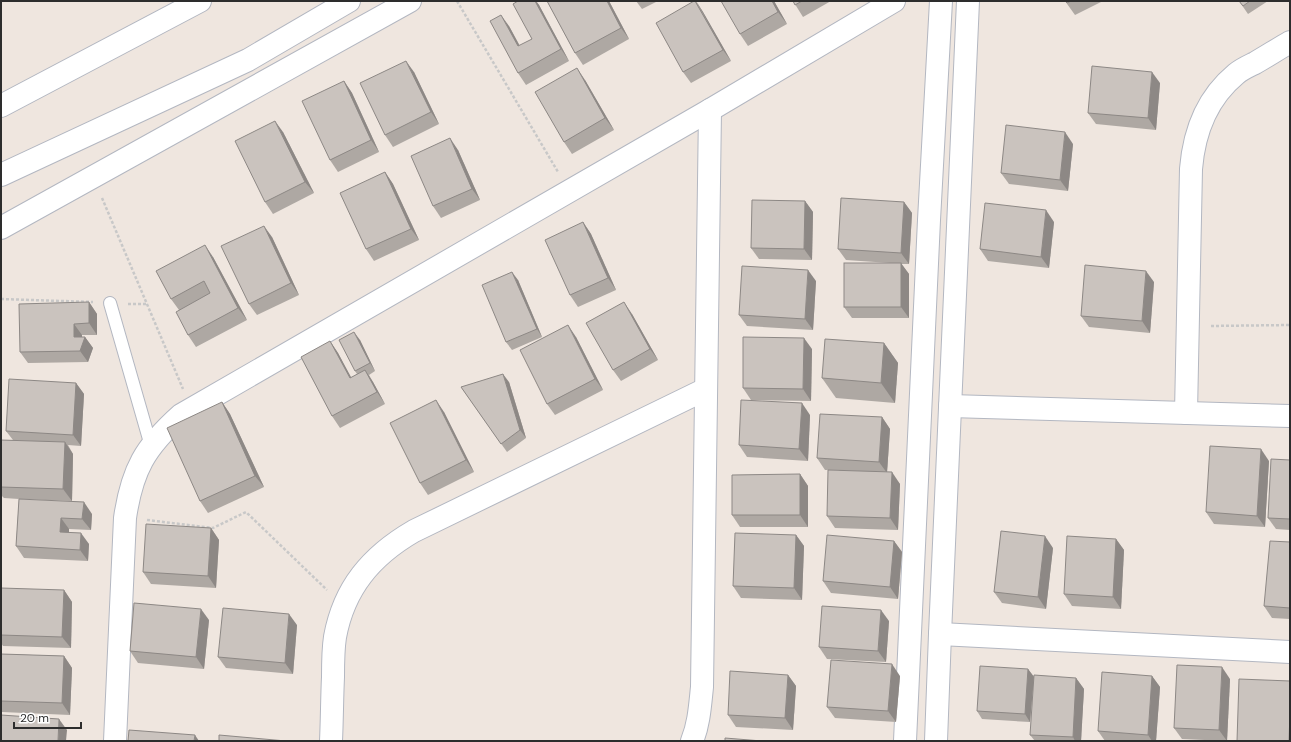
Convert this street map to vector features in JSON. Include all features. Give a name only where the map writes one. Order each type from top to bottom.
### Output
[{"type":"street","points":[[1,106],[200,1]]},
{"type":"street","points":[[1,175],[248,60],[349,1]]},
{"type":"street","points":[[1,228],[410,1]]},
{"type":"street","points":[[115,741],[125,518],[128,494],[141,461],[151,446],[165,430],[181,416],[192,409],[569,192],[894,1]]},
{"type":"street","points":[[905,741],[929,220],[942,1]]},
{"type":"street","points":[[936,741],[968,1]]},
{"type":"street","points":[[1186,413],[1191,169],[1192,152],[1196,135],[1212,101],[1237,73],[1290,42]]},
{"type":"street","points":[[248,60],[262,83]]},
{"type":"street","points":[[692,741],[700,710],[702,687],[710,110]]},
{"type":"street","points":[[929,220],[958,222]]},
{"type":"street","points":[[331,741],[335,638],[344,606],[353,587],[365,570],[379,555],[396,542],[428,524],[706,389]]},
{"type":"street","points":[[950,406],[1290,416]]},
{"type":"street","points":[[940,634],[1290,652]]},
{"type":"lane","points":[[110,303],[151,446]]},
{"type":"path","points":[[457,1],[569,192]]},
{"type":"path","points":[[94,177],[192,409]]},
{"type":"path","points":[[1,298],[147,304]]},
{"type":"path","points":[[1188,326],[1290,325]]},
{"type":"path","points":[[125,518],[213,528],[246,512],[344,606]]},
{"type":"building","points":[[518,1],[535,1],[561,49],[518,73],[490,21],[501,15],[518,46],[532,39],[513,4]]},
{"type":"building","points":[[547,1],[607,1],[621,28],[575,53]]},
{"type":"building","points":[[694,1],[723,50],[683,72],[656,23]]},
{"type":"building","points":[[721,1],[772,1],[778,12],[740,34]]},
{"type":"building","points":[[793,1],[802,1],[795,5]]},
{"type":"building","points":[[1239,1],[1250,1],[1243,6]]},
{"type":"building","points":[[406,61],[431,112],[385,135],[360,83]]},
{"type":"building","points":[[1092,66],[1152,72],[1148,118],[1088,113]]},
{"type":"building","points":[[577,68],[605,118],[564,142],[535,92]]},
{"type":"building","points":[[344,81],[371,140],[330,160],[302,101]]},
{"type":"building","points":[[275,121],[305,182],[265,202],[235,141]]},
{"type":"building","points":[[1006,125],[1065,132],[1060,180],[1001,173]]},
{"type":"building","points":[[450,138],[472,189],[433,206],[411,156]]},
{"type":"building","points":[[385,172],[411,229],[366,249],[340,193]]},
{"type":"building","points":[[841,198],[904,202],[901,253],[838,249]]},
{"type":"building","points":[[752,200],[805,201],[804,249],[751,248]]},
{"type":"building","points":[[985,203],[1046,210],[1041,257],[980,249]]},
{"type":"building","points":[[583,222],[608,278],[570,295],[545,240]]},
{"type":"building","points":[[264,226],[291,283],[249,304],[221,246]]},
{"type":"building","points":[[205,245],[238,308],[188,335],[176,312],[210,293],[204,281],[171,299],[156,271]]},
{"type":"building","points":[[844,263],[901,263],[901,307],[844,307]]},
{"type":"building","points":[[1085,265],[1146,271],[1142,321],[1081,316]]},
{"type":"building","points":[[742,266],[808,270],[805,319],[739,315]]},
{"type":"building","points":[[512,272],[537,329],[506,342],[482,285]]},
{"type":"building","points":[[89,302],[89,323],[74,324],[74,337],[85,337],[80,351],[20,352],[19,304]]},
{"type":"building","points":[[624,302],[650,349],[613,370],[586,323]]},
{"type":"building","points":[[568,325],[595,379],[547,404],[520,350]]},
{"type":"building","points":[[354,332],[370,363],[355,371],[339,340]]},
{"type":"building","points":[[743,337],[804,338],[803,389],[743,388]]},
{"type":"building","points":[[825,339],[884,343],[881,383],[822,378]]},
{"type":"building","points":[[330,341],[350,378],[365,370],[377,392],[332,416],[301,357]]},
{"type":"building","points":[[503,374],[520,430],[501,444],[461,387]]},
{"type":"building","points":[[9,379],[76,383],[73,435],[6,431]]},
{"type":"building","points":[[436,400],[466,460],[420,483],[390,423]]},
{"type":"building","points":[[741,400],[802,403],[799,449],[739,445]]},
{"type":"building","points":[[222,402],[255,476],[200,501],[167,428]]},
{"type":"building","points":[[820,414],[882,417],[879,462],[817,458]]},
{"type":"building","points":[[1,440],[65,442],[63,489],[1,487]]},
{"type":"building","points":[[1210,446],[1261,449],[1257,516],[1206,512]]},
{"type":"building","points":[[1271,459],[1290,460],[1290,519],[1268,518]]},
{"type":"building","points":[[828,470],[892,472],[890,518],[827,516]]},
{"type":"building","points":[[800,474],[800,515],[732,515],[732,475]]},
{"type":"building","points":[[19,499],[84,502],[82,519],[61,518],[60,532],[81,533],[80,550],[16,546]]},
{"type":"building","points":[[146,524],[211,528],[208,576],[143,572]]},
{"type":"building","points":[[1001,531],[1045,536],[1038,597],[994,592]]},
{"type":"building","points":[[735,533],[796,535],[794,588],[733,586]]},
{"type":"building","points":[[827,535],[894,541],[890,587],[823,581]]},
{"type":"building","points":[[1067,536],[1116,539],[1113,597],[1064,594]]},
{"type":"building","points":[[1270,541],[1290,542],[1290,608],[1264,606]]},
{"type":"building","points":[[1,588],[64,590],[62,637],[1,635]]},
{"type":"building","points":[[134,603],[201,609],[196,657],[130,651]]},
{"type":"building","points":[[822,606],[881,610],[878,651],[819,647]]},
{"type":"building","points":[[223,608],[289,614],[285,663],[218,657]]},
{"type":"building","points":[[1,654],[64,656],[62,703],[1,701]]},
{"type":"building","points":[[831,660],[892,664],[888,711],[827,707]]},
{"type":"building","points":[[1177,665],[1222,667],[1219,730],[1174,728]]},
{"type":"building","points":[[980,666],[1028,669],[1025,714],[977,711]]},
{"type":"building","points":[[730,671],[788,675],[785,718],[728,715]]},
{"type":"building","points":[[1102,672],[1152,676],[1148,735],[1098,731]]},
{"type":"building","points":[[1034,675],[1076,678],[1073,737],[1030,735]]},
{"type":"building","points":[[1239,679],[1290,681],[1289,741],[1237,741]]},
{"type":"building","points":[[1,715],[59,719],[58,741],[1,741]]},
{"type":"building","points":[[129,730],[195,735],[194,741],[128,741]]},
{"type":"building","points":[[219,735],[286,741],[219,741]]},
{"type":"building","points":[[725,738],[762,741],[725,741]]}]
